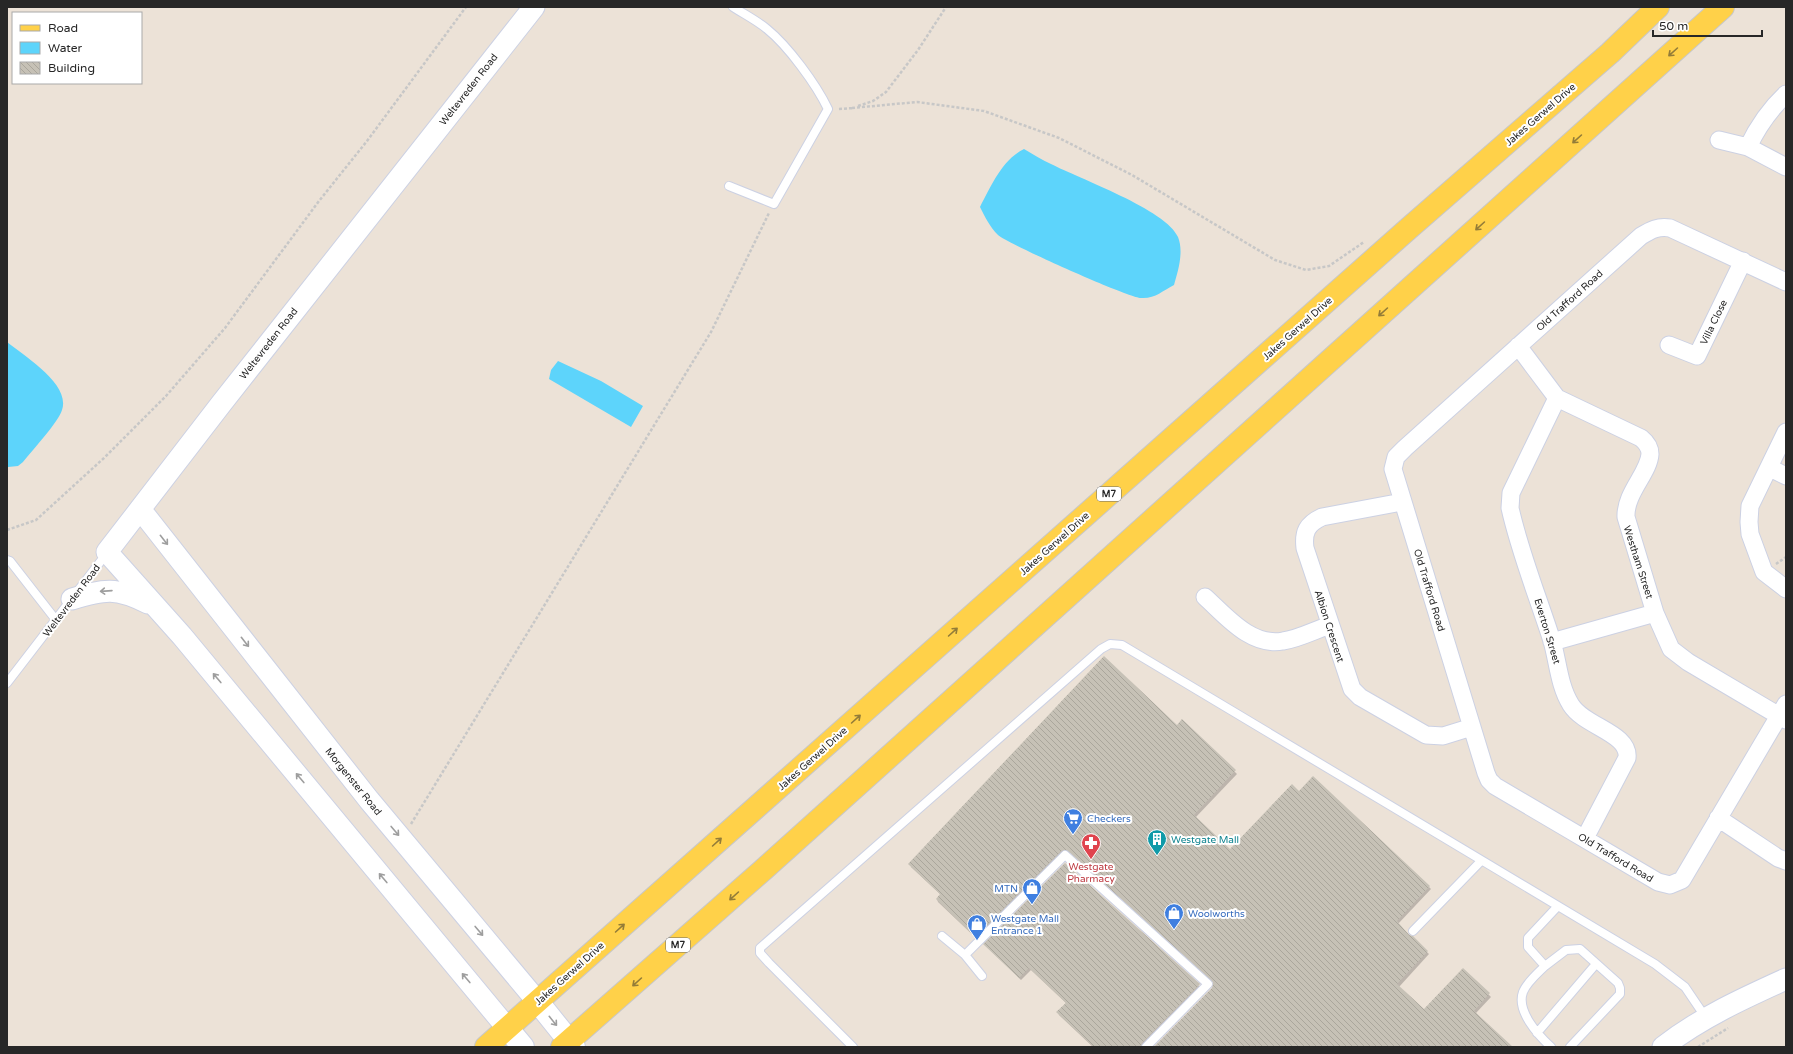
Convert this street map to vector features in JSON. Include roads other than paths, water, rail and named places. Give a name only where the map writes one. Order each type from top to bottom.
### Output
[{"type":"main road","name":"Jakes Gerwel Drive","points":[[486,1047],[1408,229],[1610,53],[1658,7]]},
{"type":"main road","name":"M7","points":[[569,1045],[1723,7]]},
{"type":"main road","name":"Morgenster Road","points":[[537,1001],[569,1045]]},
{"type":"main road","points":[[508,1029],[523,1047]]},
{"type":"street","name":"Weltevreden Road","points":[[107,552],[221,404],[534,7]]},
{"type":"street","points":[[1748,147],[1761,123],[1772,107],[1786,94]]},
{"type":"street","points":[[1718,140],[1748,147],[1786,167]]},
{"type":"street","name":"Old Trafford Road","points":[[1784,713],[1718,818],[1682,880],[1673,885],[1658,882],[1491,783],[1486,773],[1402,502],[1394,469],[1396,458],[1641,236],[1653,229],[1659,227],[1670,228],[1786,282]]},
{"type":"street","name":"Villa Close","points":[[1669,345],[1696,356],[1743,261]]},
{"type":"street","name":"Westham Street","points":[[1518,346],[1557,398],[1641,438],[1648,445],[1650,457],[1628,501],[1626,517],[1655,613],[1666,643],[1677,655],[1784,713]]},
{"type":"street","name":"Everton Street","points":[[1557,398],[1512,493],[1510,501],[1513,518],[1552,642],[1564,691],[1571,705],[1585,720],[1620,739],[1628,752],[1627,758],[1585,838]]},
{"type":"street","points":[[1786,432],[1770,468],[1750,506],[1750,534],[1764,572],[1786,589]]},
{"type":"street","points":[[1770,468],[1786,476]]},
{"type":"street","name":"Albion Crescent","points":[[1402,502],[1322,517],[1308,526],[1305,536],[1305,548],[1352,689],[1360,697],[1426,735],[1443,736],[1472,727]]},
{"type":"street","name":"Morgenster Road","points":[[140,509],[402,839],[537,1001]]},
{"type":"street","points":[[107,552],[156,607],[508,1029]]},
{"type":"street","points":[[72,599],[97,592],[112,590],[124,592],[156,607]]},
{"type":"street","points":[[1205,598],[1239,628],[1264,641],[1284,641],[1330,625]]},
{"type":"street","points":[[1552,642],[1655,613]]},
{"type":"street","points":[[1718,818],[1778,858],[1786,861]]},
{"type":"street","points":[[1664,1047],[1706,1018],[1752,994],[1786,979]]},
{"type":"lane","points":[[729,186],[774,204],[828,109],[821,94],[785,46],[767,29],[733,7]]},
{"type":"lane","name":"Weltevreden Road","points":[[7,683],[107,552]]},
{"type":"lane","points":[[7,560],[10,560],[56,620]]},
{"type":"lane","points":[[853,1047],[769,963],[760,953],[760,948],[1101,649],[1110,644],[1122,645],[1557,907],[1655,964],[1685,987],[1706,1018]]},
{"type":"lane","points":[[965,955],[1065,855],[1208,984],[1146,1047]]},
{"type":"lane","points":[[1413,930],[1481,861]]},
{"type":"lane","points":[[1545,966],[1528,947],[1527,940],[1557,907]]},
{"type":"lane","points":[[942,936],[965,955],[982,976]]},
{"type":"lane","points":[[1551,1047],[1537,1034],[1527,1018],[1522,996],[1525,988],[1545,966],[1566,950],[1574,948],[1580,949],[1618,983],[1620,994],[1570,1047]]},
{"type":"lane","points":[[1537,1034],[1596,964]]},
{"type":"water","points":[[1024,149],[1140,206],[1157,216],[1170,227],[1178,237],[1180,243],[1180,261],[1174,285],[1150,297],[1141,298],[1132,296],[1022,248],[998,235],[990,225],[980,207],[1003,167],[1016,154]]},
{"type":"water","points":[[7,342],[34,363],[53,381],[60,390],[63,400],[60,415],[39,444],[18,466],[8,467]]},
{"type":"water","points":[[558,361],[601,381],[643,406],[631,427],[549,379],[551,370]]},
{"type":"place","name":"Checkers","points":[[1073,835]]},
{"type":"place","name":"Westgate Mall","points":[[1157,856]]},
{"type":"place","name":"Westgate Pharmacy","points":[[1091,860]]},
{"type":"place","name":"MTN","points":[[1032,905]]},
{"type":"place","name":"Woolworths","points":[[1174,930]]},
{"type":"place","name":"Westgate Mall Entrance 1","points":[[977,941]]}]
